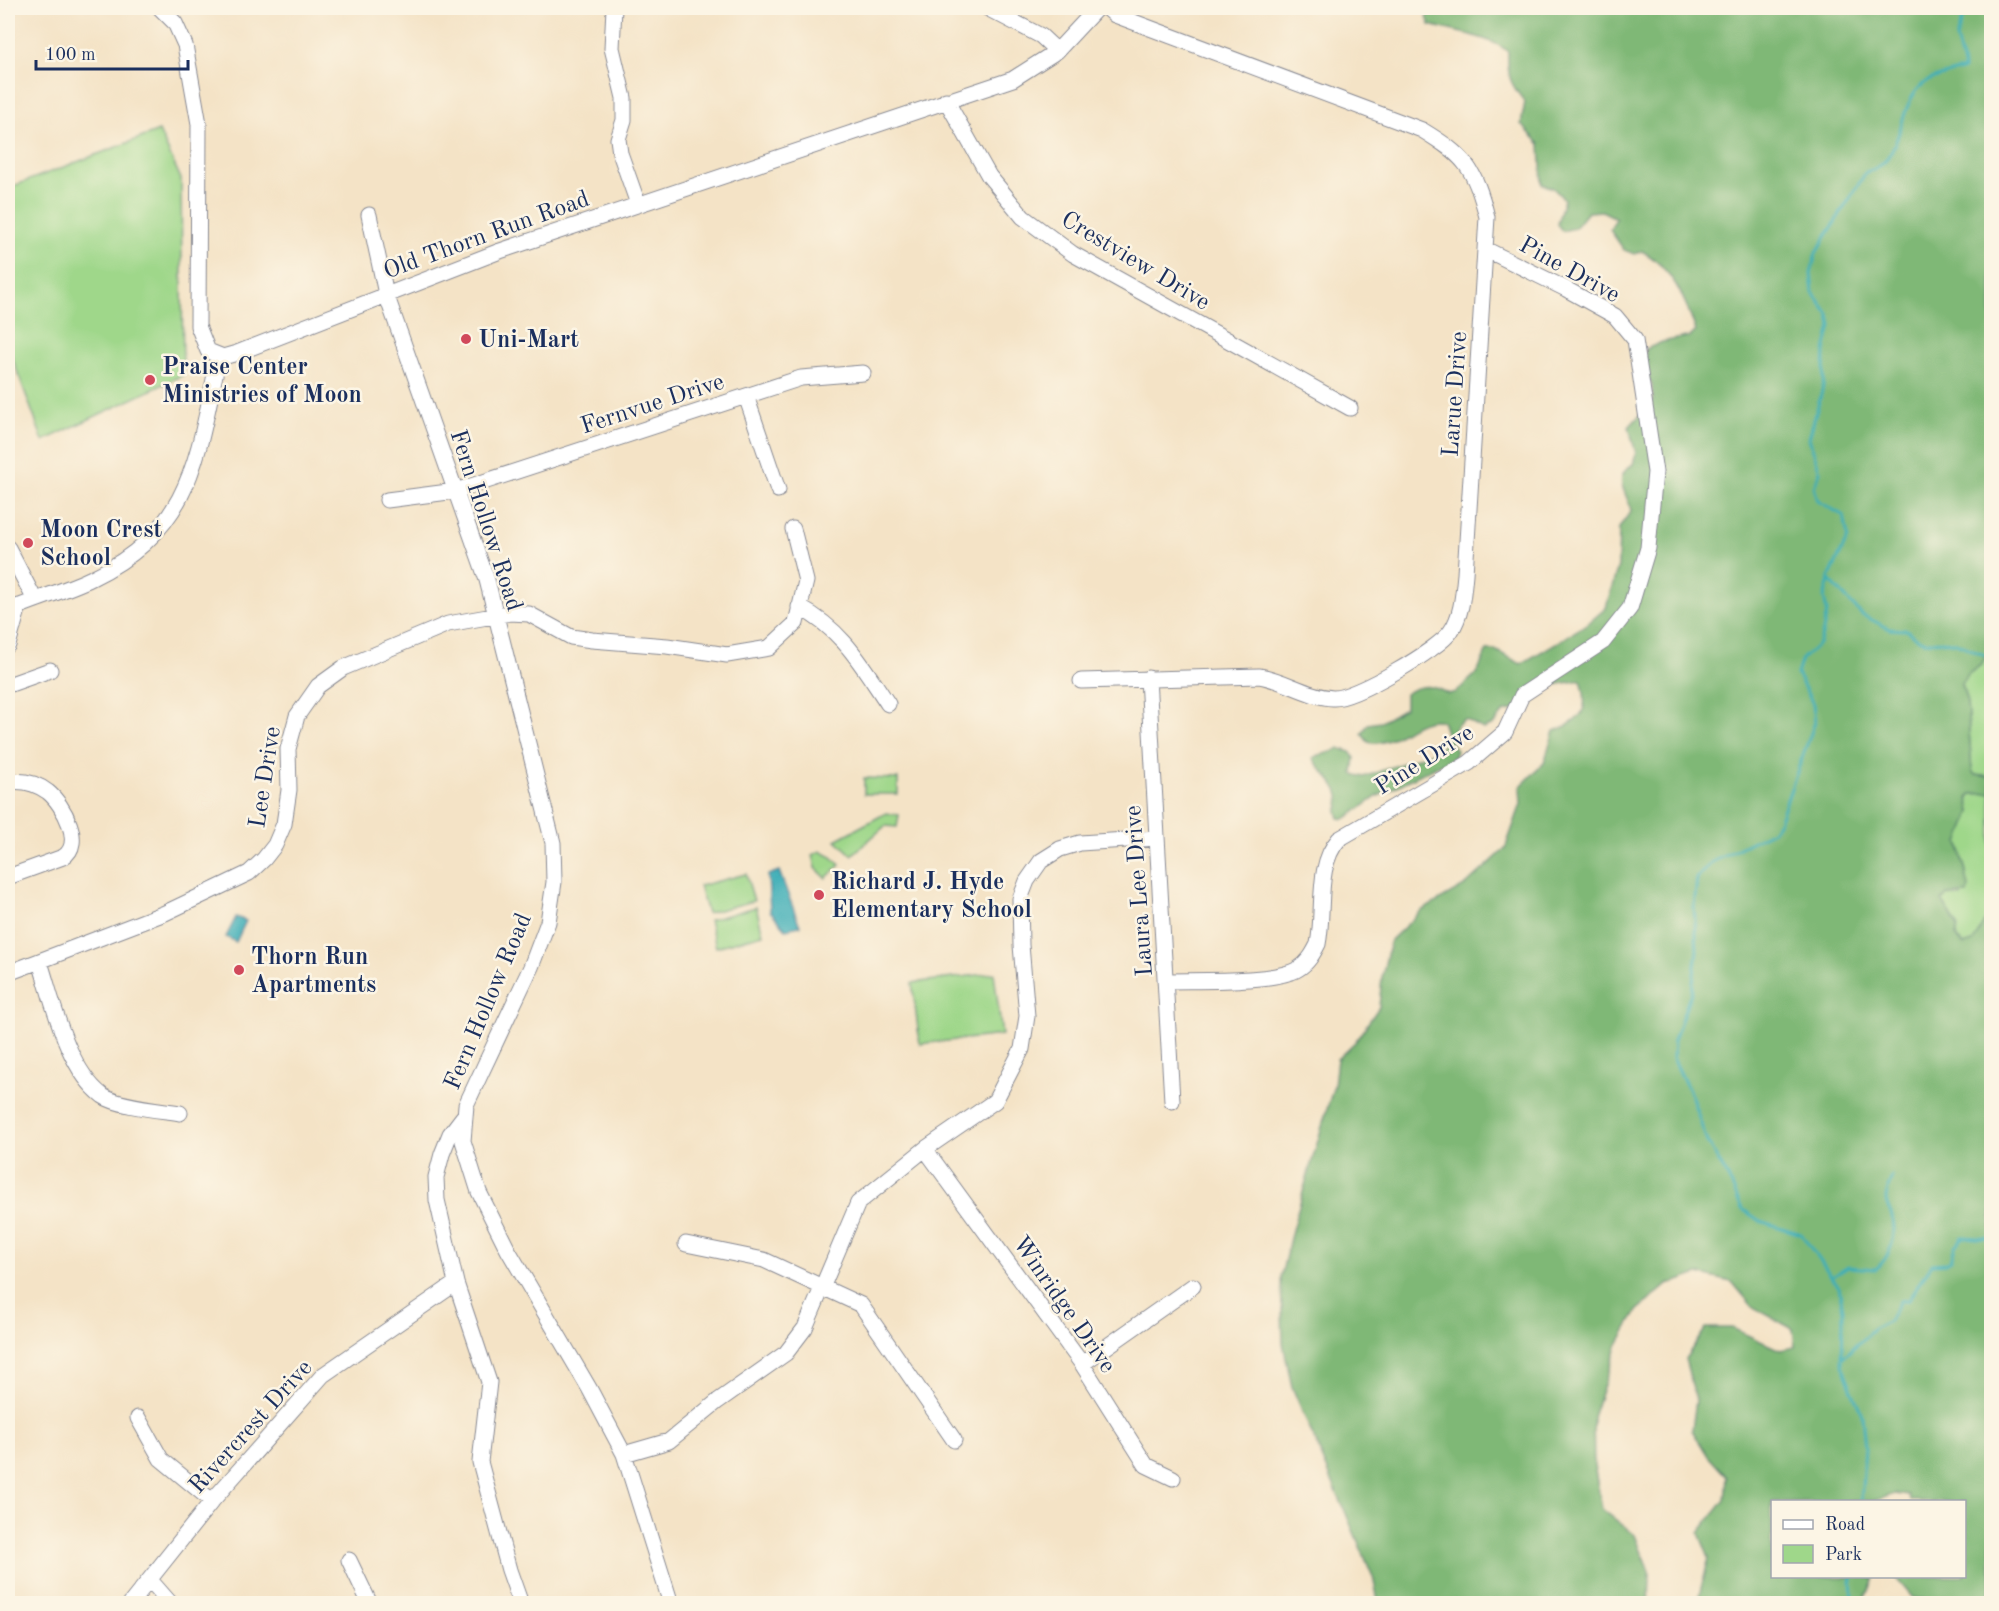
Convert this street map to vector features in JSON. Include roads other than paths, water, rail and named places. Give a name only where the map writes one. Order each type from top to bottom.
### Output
[{"type":"street","points":[[8,645],[13,609],[77,585],[118,563],[159,530],[176,508],[194,462],[219,356],[210,353],[205,346],[198,319],[201,157],[195,94],[182,36],[175,23],[160,8]]},
{"type":"street","points":[[614,8],[612,48],[624,98],[624,120],[618,138],[620,153],[638,204]]},
{"type":"street","points":[[987,8],[1041,36],[1058,51]]},
{"type":"street","name":"Old Thorn Run Road","points":[[219,356],[237,353],[500,251],[1013,78],[1058,51],[1097,8]]},
{"type":"street","name":"Larue Drive","points":[[1081,681],[1259,676],[1277,679],[1324,697],[1343,698],[1429,652],[1446,639],[1456,622],[1463,594],[1487,217],[1478,183],[1452,148],[1422,130],[1115,15],[1107,8]]},
{"type":"street","name":"Crestview Drive","points":[[946,100],[989,176],[1023,217],[1073,254],[1350,408]]},
{"type":"street","name":"Fern Hollow Road","points":[[369,215],[386,294],[487,580],[553,843],[554,882],[548,922],[531,967],[476,1082],[463,1117],[466,1158],[479,1192],[508,1250],[589,1388],[624,1454],[671,1604]]},
{"type":"street","name":"Pine Drive","points":[[1166,981],[1278,976],[1299,969],[1307,962],[1318,944],[1325,867],[1332,847],[1339,839],[1469,763],[1505,732],[1522,695],[1603,642],[1630,608],[1648,548],[1655,472],[1635,340],[1615,316],[1485,249]]},
{"type":"street","name":"Fernvue Drive","points":[[387,500],[456,491],[801,378],[863,373]]},
{"type":"street","points":[[746,396],[778,490]]},
{"type":"street","name":"Lee Drive","points":[[8,973],[165,913],[249,873],[275,845],[284,824],[289,790],[288,749],[297,716],[318,686],[343,668],[448,624],[494,615],[529,614],[572,637],[592,640],[668,646],[727,655],[768,648],[796,623],[806,581],[793,529]]},
{"type":"street","points":[[8,548],[35,600]]},
{"type":"street","points":[[799,608],[822,619],[846,642],[888,704]]},
{"type":"street","points":[[8,685],[50,669]]},
{"type":"street","name":"Laura Lee Drive","points":[[1148,678],[1172,1101]]},
{"type":"street","points":[[8,782],[34,784],[54,798],[65,816],[73,838],[72,848],[63,858],[8,877]]},
{"type":"street","points":[[624,1454],[669,1441],[718,1401],[786,1353],[805,1328],[821,1284],[858,1203],[925,1149],[995,1101],[1022,1049],[1027,1016],[1019,909],[1023,890],[1034,870],[1051,854],[1070,846],[1157,838]]},
{"type":"street","points":[[40,962],[65,1038],[83,1074],[91,1083],[104,1096],[141,1108],[180,1113]]},
{"type":"street","points":[[463,1117],[450,1134],[440,1161],[436,1177],[438,1200],[456,1283],[489,1382],[480,1462],[509,1569],[521,1604]]},
{"type":"street","name":"Winridge Drive","points":[[925,1149],[1082,1365],[1146,1465],[1173,1478]]},
{"type":"street","points":[[440,1161],[466,1158]]},
{"type":"street","points":[[686,1245],[764,1260],[821,1284],[861,1305],[954,1440]]},
{"type":"street","name":"Rivercrest Drive","points":[[130,1604],[213,1501],[323,1375],[456,1283]]},
{"type":"street","points":[[1082,1365],[1193,1286]]},
{"type":"street","points":[[138,1418],[160,1460],[213,1501]]},
{"type":"street","points":[[349,1560],[370,1604]]},
{"type":"street","points":[[150,1580],[171,1604]]},
{"type":"water","points":[[779,871],[800,926],[786,929],[770,911],[768,875]]},
{"type":"water","points":[[236,917],[246,921],[236,942],[226,937]]},
{"type":"waterway","points":[[1861,1500],[1865,1448],[1862,1415],[1842,1365],[1843,1310],[1839,1287],[1801,1234],[1760,1221],[1742,1209],[1728,1177],[1707,1142],[1692,1097],[1673,1058],[1674,1040],[1692,990],[1697,950],[1694,907],[1697,878],[1712,862],[1773,831],[1779,822],[1815,722],[1813,704],[1797,674],[1802,659],[1819,644],[1827,612],[1824,598],[1830,576],[1848,537],[1844,516],[1818,501],[1814,487],[1820,472],[1809,438],[1823,387],[1825,350],[1831,326],[1829,315],[1813,293],[1811,273],[1816,253],[1866,172],[1879,166],[1888,158],[1907,109],[1921,86],[1930,80],[1964,69],[1956,38],[1966,8]]},
{"type":"waterway","points":[[1829,580],[1862,615],[1890,629],[1907,630],[1923,641],[1956,643],[1992,657]]},
{"type":"waterway","points":[[1832,1277],[1848,1267],[1876,1269],[1889,1252],[1892,1246],[1894,1224],[1886,1199],[1892,1176]]},
{"type":"waterway","points":[[1842,1358],[1875,1328],[1889,1321],[1900,1301],[1908,1300],[1932,1264],[1946,1263],[1951,1260],[1955,1246],[1962,1237],[1992,1239]]},
{"type":"waterway","points":[[1852,1578],[1853,1604]]},
{"type":"place","name":"Uni-Mart","points":[[466,339]]},
{"type":"place","name":"Praise Center Ministries of Moon","points":[[150,380]]},
{"type":"place","name":"Moon Crest School","points":[[28,543]]},
{"type":"place","name":"Richard J. Hyde Elementary School","points":[[819,895]]},
{"type":"place","name":"Thorn Run Apartments","points":[[239,970]]}]
